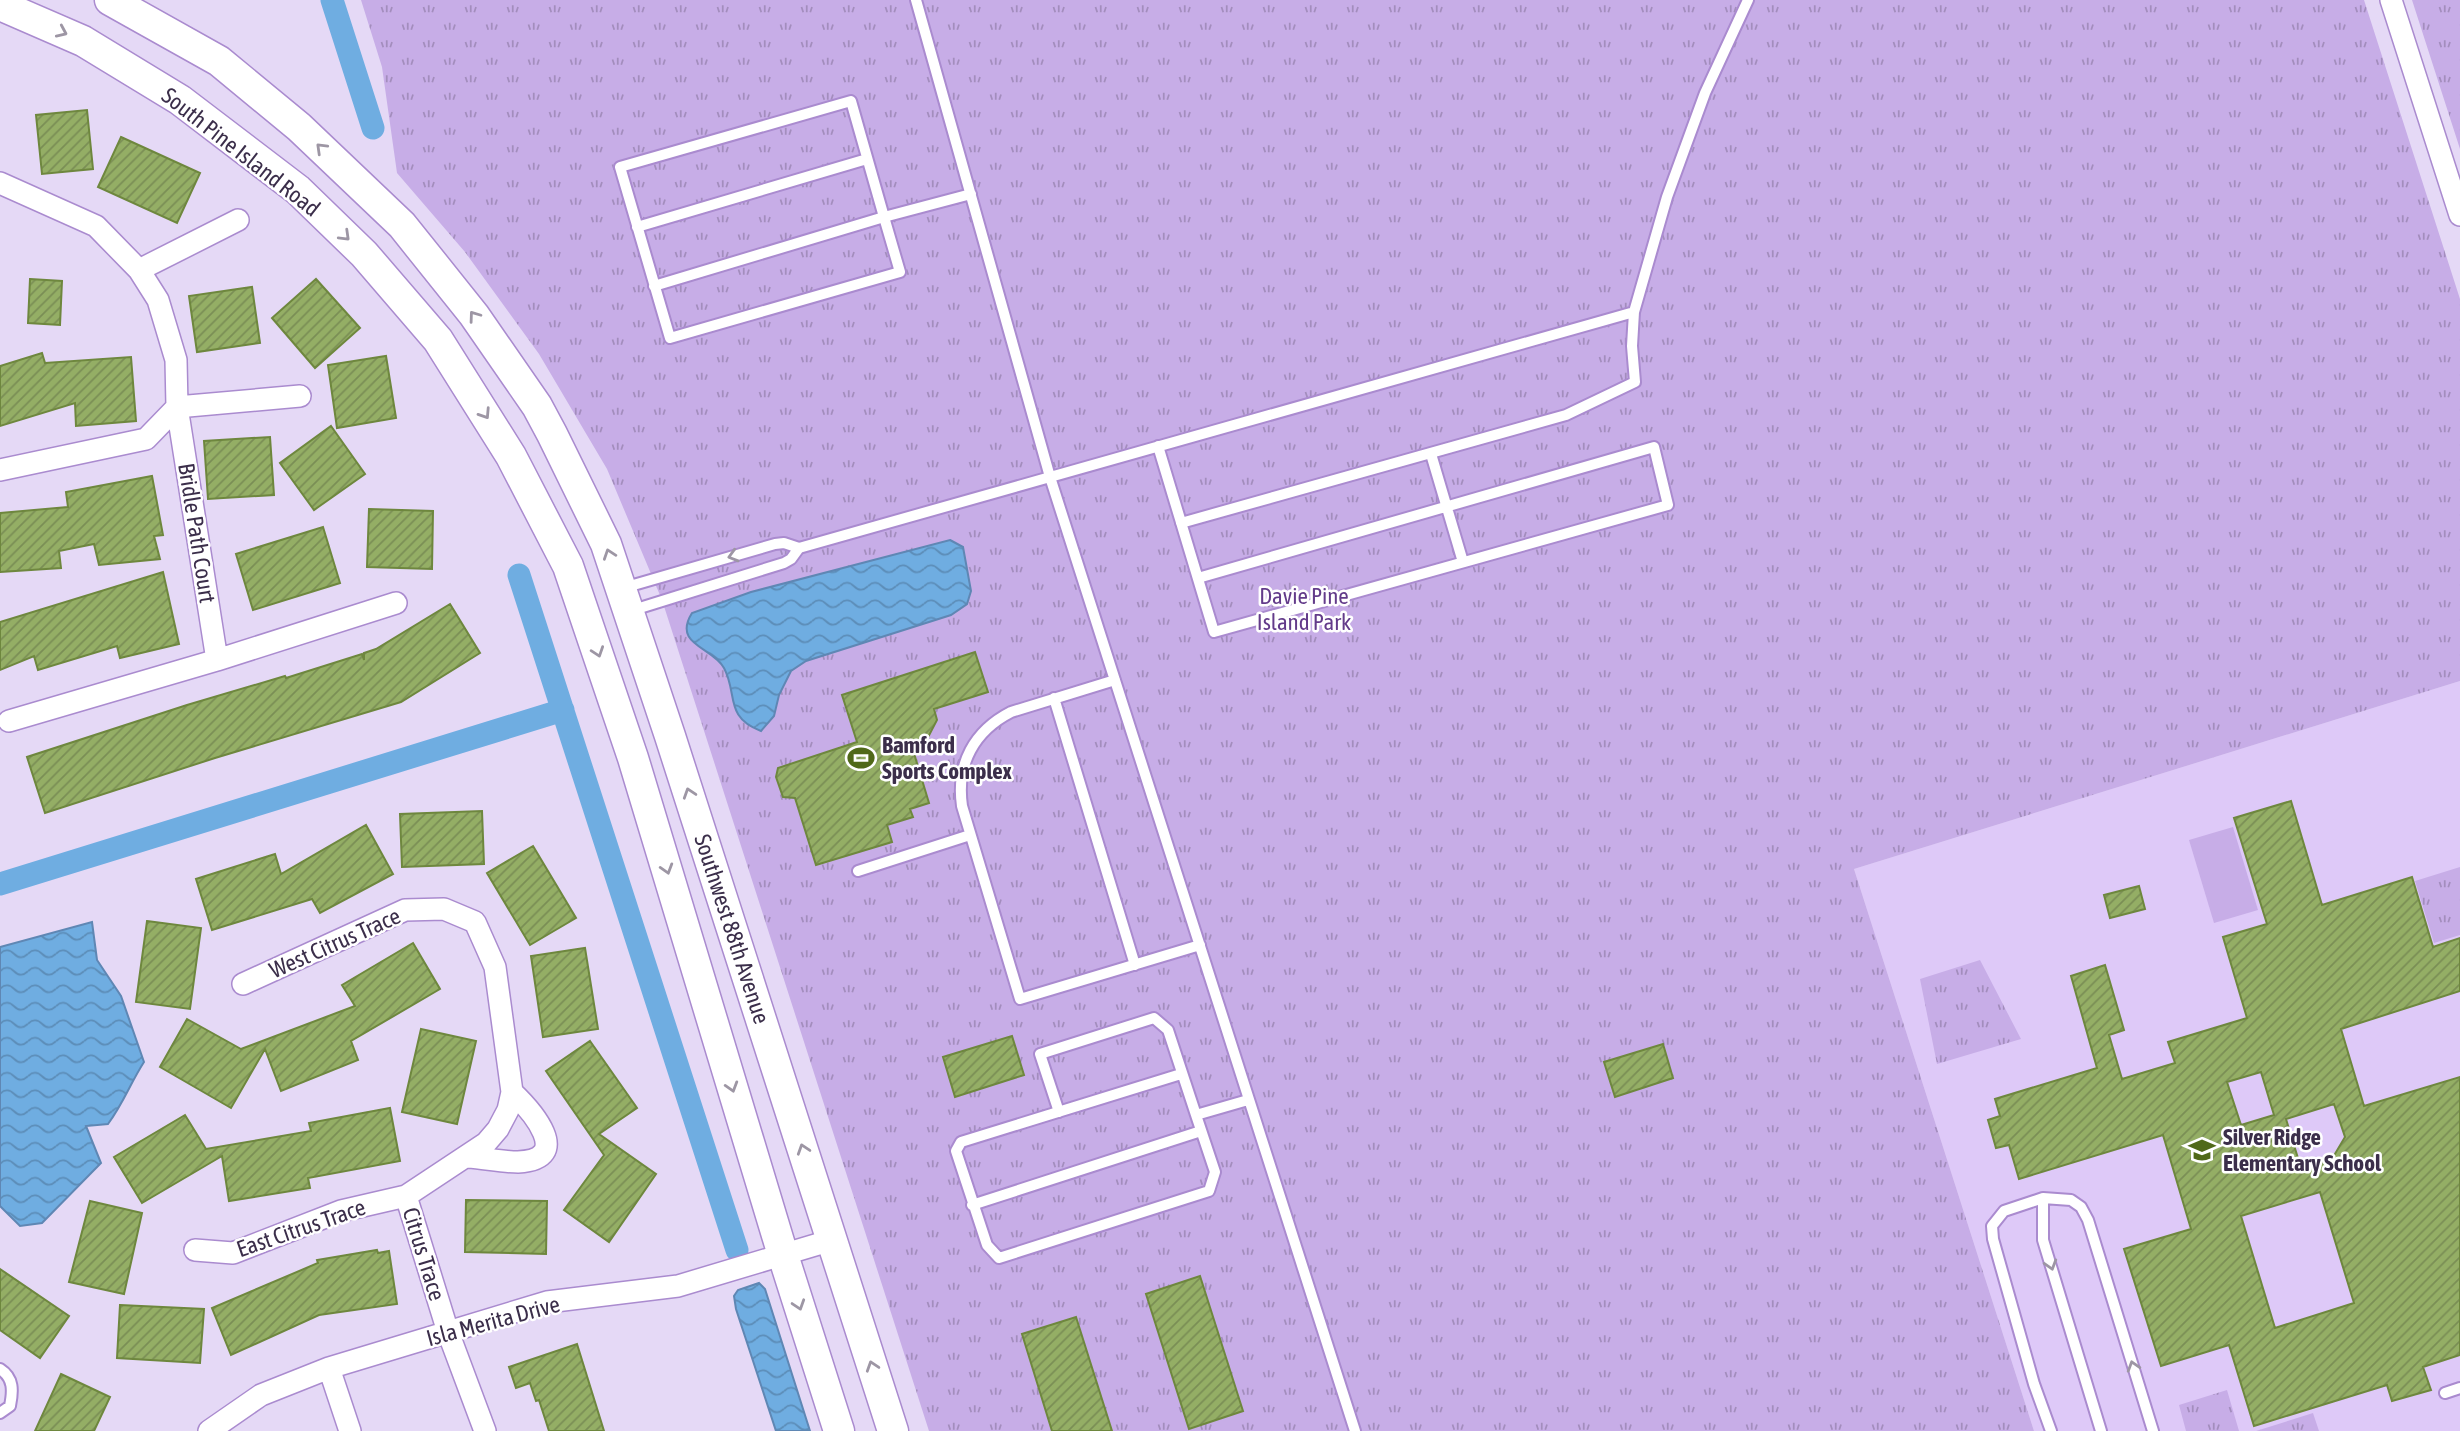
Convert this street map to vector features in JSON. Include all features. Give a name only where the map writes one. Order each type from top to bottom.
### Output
[{"type":"main road","name":"Southwest 88th Avenue","points":[[110,0],[219,61],[299,127],[402,225],[474,315],[537,407],[552,434],[606,544],[893,1431]]},
{"type":"main road","name":"South Pine Island Road","points":[[0,5],[83,41],[180,100],[298,190],[364,254],[438,340],[512,456]]},
{"type":"main road","name":"Southwest 88th Avenue","points":[[512,456],[568,566],[633,758],[839,1431]]},
{"type":"street","points":[[2391,0],[2460,215]]},
{"type":"street","name":"Bridle Path Court","points":[[0,183],[96,226],[139,270],[158,300],[176,360],[177,407],[217,660]]},
{"type":"street","points":[[139,270],[238,220]]},
{"type":"street","points":[[0,470],[146,439],[177,407],[300,396]]},
{"type":"street","points":[[9,721],[217,660],[396,603]]},
{"type":"street","name":"West Citrus Trace","points":[[243,984],[405,910],[444,908],[475,922],[495,967],[512,1091],[508,1110],[498,1129],[486,1143],[406,1196]]},
{"type":"street","points":[[468,1157],[517,1162],[539,1157],[544,1151],[547,1142],[541,1123],[512,1091]]},
{"type":"street","name":"East Citrus Trace","points":[[195,1251],[233,1253],[341,1211],[406,1196]]},
{"type":"street","name":"Citrus Trace","points":[[406,1196],[448,1332],[485,1431]]},
{"type":"street","name":"Isla Merita Drive","points":[[209,1431],[261,1395],[329,1368],[547,1302],[678,1286],[832,1240]]},
{"type":"street","points":[[329,1368],[350,1431]]},
{"type":"lane","points":[[916,0],[1050,477],[1355,1431]]},
{"type":"lane","points":[[1181,523],[1566,415],[1635,382],[1632,346],[1634,312],[1667,197],[1705,93],[1748,0]]},
{"type":"lane","points":[[851,101],[867,159],[900,272],[670,338],[620,167],[851,101]]},
{"type":"lane","points":[[637,227],[867,159]]},
{"type":"lane","points":[[654,286],[971,194]]},
{"type":"lane","points":[[625,600],[775,544],[784,543],[799,548],[1634,312]]},
{"type":"lane","points":[[1158,446],[1214,632],[1668,505],[1654,447],[1198,578]]},
{"type":"lane","points":[[1431,454],[1463,562]]},
{"type":"lane","points":[[625,600],[784,563],[791,559],[799,548]]},
{"type":"lane","points":[[1115,680],[1054,698],[999,719],[975,741],[968,752],[960,793],[970,835],[1020,999],[1200,946]]},
{"type":"lane","points":[[1054,698],[1135,965]]},
{"type":"lane","points":[[858,871],[970,835]]},
{"type":"lane","points":[[1059,1112],[1040,1054],[1154,1018],[1168,1031],[1196,1115],[1214,1172],[1209,1191],[999,1258],[987,1245],[972,1205],[956,1151],[961,1142],[1059,1112],[1181,1074]]},
{"type":"lane","points":[[1196,1115],[1248,1100]]},
{"type":"lane","points":[[972,1205],[1201,1131]]},
{"type":"lane","points":[[2043,1198],[2043,1240],[2101,1431]]},
{"type":"lane","points":[[2051,1431],[2034,1384],[1993,1238],[1992,1226],[2004,1210],[2043,1198],[2071,1200],[2081,1207],[2088,1220],[2153,1431]]},
{"type":"lane","points":[[0,1369],[6,1373],[13,1387],[10,1405],[0,1413]]},
{"type":"lane","points":[[2445,1393],[2460,1388]]},
{"type":"shaded area","name":"Silver Ridge Elementary School","points":[[2460,681],[2460,1431],[2034,1431],[1854,869]]},
{"type":"green space","name":"Davie Pine Island Park","points":[[361,0],[2364,0],[2460,299],[2460,681],[1854,869],[2034,1431],[929,1431],[662,600],[607,469],[539,354],[465,252],[397,173],[382,67]]},
{"type":"green space","points":[[2412,0],[2460,0],[2460,149]]},
{"type":"green space","points":[[2233,827],[2258,910],[2214,923],[2189,840]]},
{"type":"green space","points":[[2460,867],[2460,935],[2434,943],[2415,881]]},
{"type":"green space","points":[[1980,960],[2021,1039],[1937,1064],[1920,979]]},
{"type":"green space","points":[[2227,1390],[2239,1431],[2186,1431],[2179,1405]]},
{"type":"green space","points":[[2313,1413],[2319,1431],[2256,1431]]},
{"type":"water","points":[[950,540],[963,547],[971,591],[967,604],[951,615],[806,661],[791,671],[779,695],[774,716],[761,731],[749,725],[737,712],[728,678],[719,661],[696,645],[687,632],[692,613],[751,592]]},
{"type":"water","points":[[92,922],[97,960],[121,996],[144,1062],[108,1124],[86,1126],[101,1163],[42,1223],[20,1226],[0,1206],[0,947]]},
{"type":"water","points":[[759,1283],[765,1289],[810,1431],[776,1431],[734,1296],[738,1290]]},
{"type":"building","points":[[87,110],[93,169],[42,174],[36,115]]},
{"type":"building","points":[[121,137],[200,173],[177,223],[98,187]]},
{"type":"building","points":[[30,279],[62,281],[60,325],[28,323]]},
{"type":"building","points":[[316,279],[360,328],[315,368],[272,318]]},
{"type":"building","points":[[252,287],[260,343],[197,352],[189,296]]},
{"type":"building","points":[[42,353],[45,363],[131,357],[136,421],[76,426],[75,403],[0,426],[0,366]]},
{"type":"building","points":[[386,356],[396,418],[337,428],[328,365]]},
{"type":"building","points":[[331,426],[365,474],[314,510],[280,463]]},
{"type":"building","points":[[270,437],[274,495],[208,499],[204,441]]},
{"type":"building","points":[[152,476],[163,535],[154,536],[160,559],[99,565],[94,544],[59,551],[61,568],[0,572],[0,513],[68,507],[66,492]]},
{"type":"building","points":[[369,509],[433,511],[432,569],[367,567]]},
{"type":"building","points":[[323,527],[340,583],[253,610],[236,554]]},
{"type":"building","points":[[163,572],[179,644],[120,658],[117,646],[38,670],[34,656],[0,670],[0,622]]},
{"type":"building","points":[[450,604],[480,653],[401,702],[45,813],[27,757],[285,676],[286,678],[362,654],[364,660],[364,653],[376,649]]},
{"type":"building","name":"Bamford Sports Complex","points":[[975,652],[988,692],[934,709],[937,720],[923,747],[913,750],[929,803],[910,809],[913,817],[887,825],[892,842],[816,865],[795,798],[783,797],[776,777],[778,768],[857,742],[842,695]]},
{"type":"building","points":[[2291,801],[2322,905],[2412,877],[2433,947],[2460,938],[2460,991],[2341,1029],[2364,1106],[2460,1077],[2460,1355],[2423,1367],[2431,1390],[2392,1401],[2387,1385],[2254,1426],[2229,1345],[2161,1366],[2124,1249],[2191,1229],[2163,1135],[2019,1179],[2009,1145],[1996,1148],[1988,1120],[2000,1116],[1995,1099],[2097,1068],[2071,976],[2105,965],[2124,1030],[2109,1035],[2122,1079],[2175,1063],[2168,1042],[2247,1018],[2223,937],[2267,924],[2234,818]],"holes":[[[2261,1072],[2274,1115],[2241,1125],[2227,1082]],[[2334,1104],[2345,1137],[2332,1159],[2301,1168],[2286,1119]],[[2320,1192],[2354,1303],[2275,1328],[2241,1216]]]},
{"type":"building","points":[[482,811],[484,864],[402,867],[400,814]]},
{"type":"building","points":[[366,825],[393,874],[320,913],[312,899],[212,930],[196,879],[275,854],[281,874]]},
{"type":"building","points":[[533,846],[576,918],[530,945],[487,873]]},
{"type":"building","points":[[2139,886],[2145,909],[2110,918],[2104,895]]},
{"type":"building","points":[[147,921],[201,928],[190,1009],[136,1002]]},
{"type":"building","points":[[413,943],[440,989],[351,1041],[358,1060],[281,1091],[265,1049],[231,1108],[160,1067],[187,1019],[241,1049],[355,1006],[342,985]]},
{"type":"building","points":[[585,948],[598,1029],[543,1037],[531,956]]},
{"type":"building","points":[[421,1029],[476,1041],[457,1124],[402,1112]]},
{"type":"building","points":[[1012,1036],[1024,1075],[955,1097],[943,1057]]},
{"type":"building","points":[[590,1041],[637,1108],[599,1134],[656,1174],[609,1242],[564,1210],[604,1155],[546,1071]]},
{"type":"building","points":[[1663,1044],[1673,1078],[1615,1097],[1604,1062]]},
{"type":"building","points":[[390,1108],[400,1161],[308,1178],[310,1188],[229,1201],[222,1156],[142,1203],[114,1157],[185,1115],[206,1149],[311,1131],[309,1123]]},
{"type":"building","points":[[466,1200],[547,1201],[546,1254],[465,1252]]},
{"type":"building","points":[[90,1201],[142,1213],[124,1294],[69,1282]]},
{"type":"building","points":[[377,1250],[378,1253],[389,1251],[397,1304],[319,1315],[231,1355],[212,1308],[318,1263],[317,1260]]},
{"type":"building","points":[[0,1269],[69,1316],[40,1358],[0,1330]]},
{"type":"building","points":[[1200,1276],[1243,1411],[1189,1429],[1146,1294]]},
{"type":"building","points":[[120,1305],[204,1309],[200,1363],[117,1358]]},
{"type":"building","points":[[1076,1317],[1112,1431],[1052,1431],[1022,1334]]},
{"type":"building","points":[[577,1344],[604,1431],[549,1431],[539,1400],[536,1401],[530,1383],[516,1388],[509,1367]]},
{"type":"building","points":[[61,1374],[110,1397],[94,1431],[35,1431]]},
{"type":"waterway","points":[[332,0],[373,128]]},
{"type":"waterway","points":[[519,575],[737,1250]]},
{"type":"waterway","points":[[0,884],[563,710]]},
{"type":"place","name":"Bamford Sports Complex","points":[[861,758]]},
{"type":"place","name":"Silver Ridge Elementary School","points":[[2202,1150]]}]
